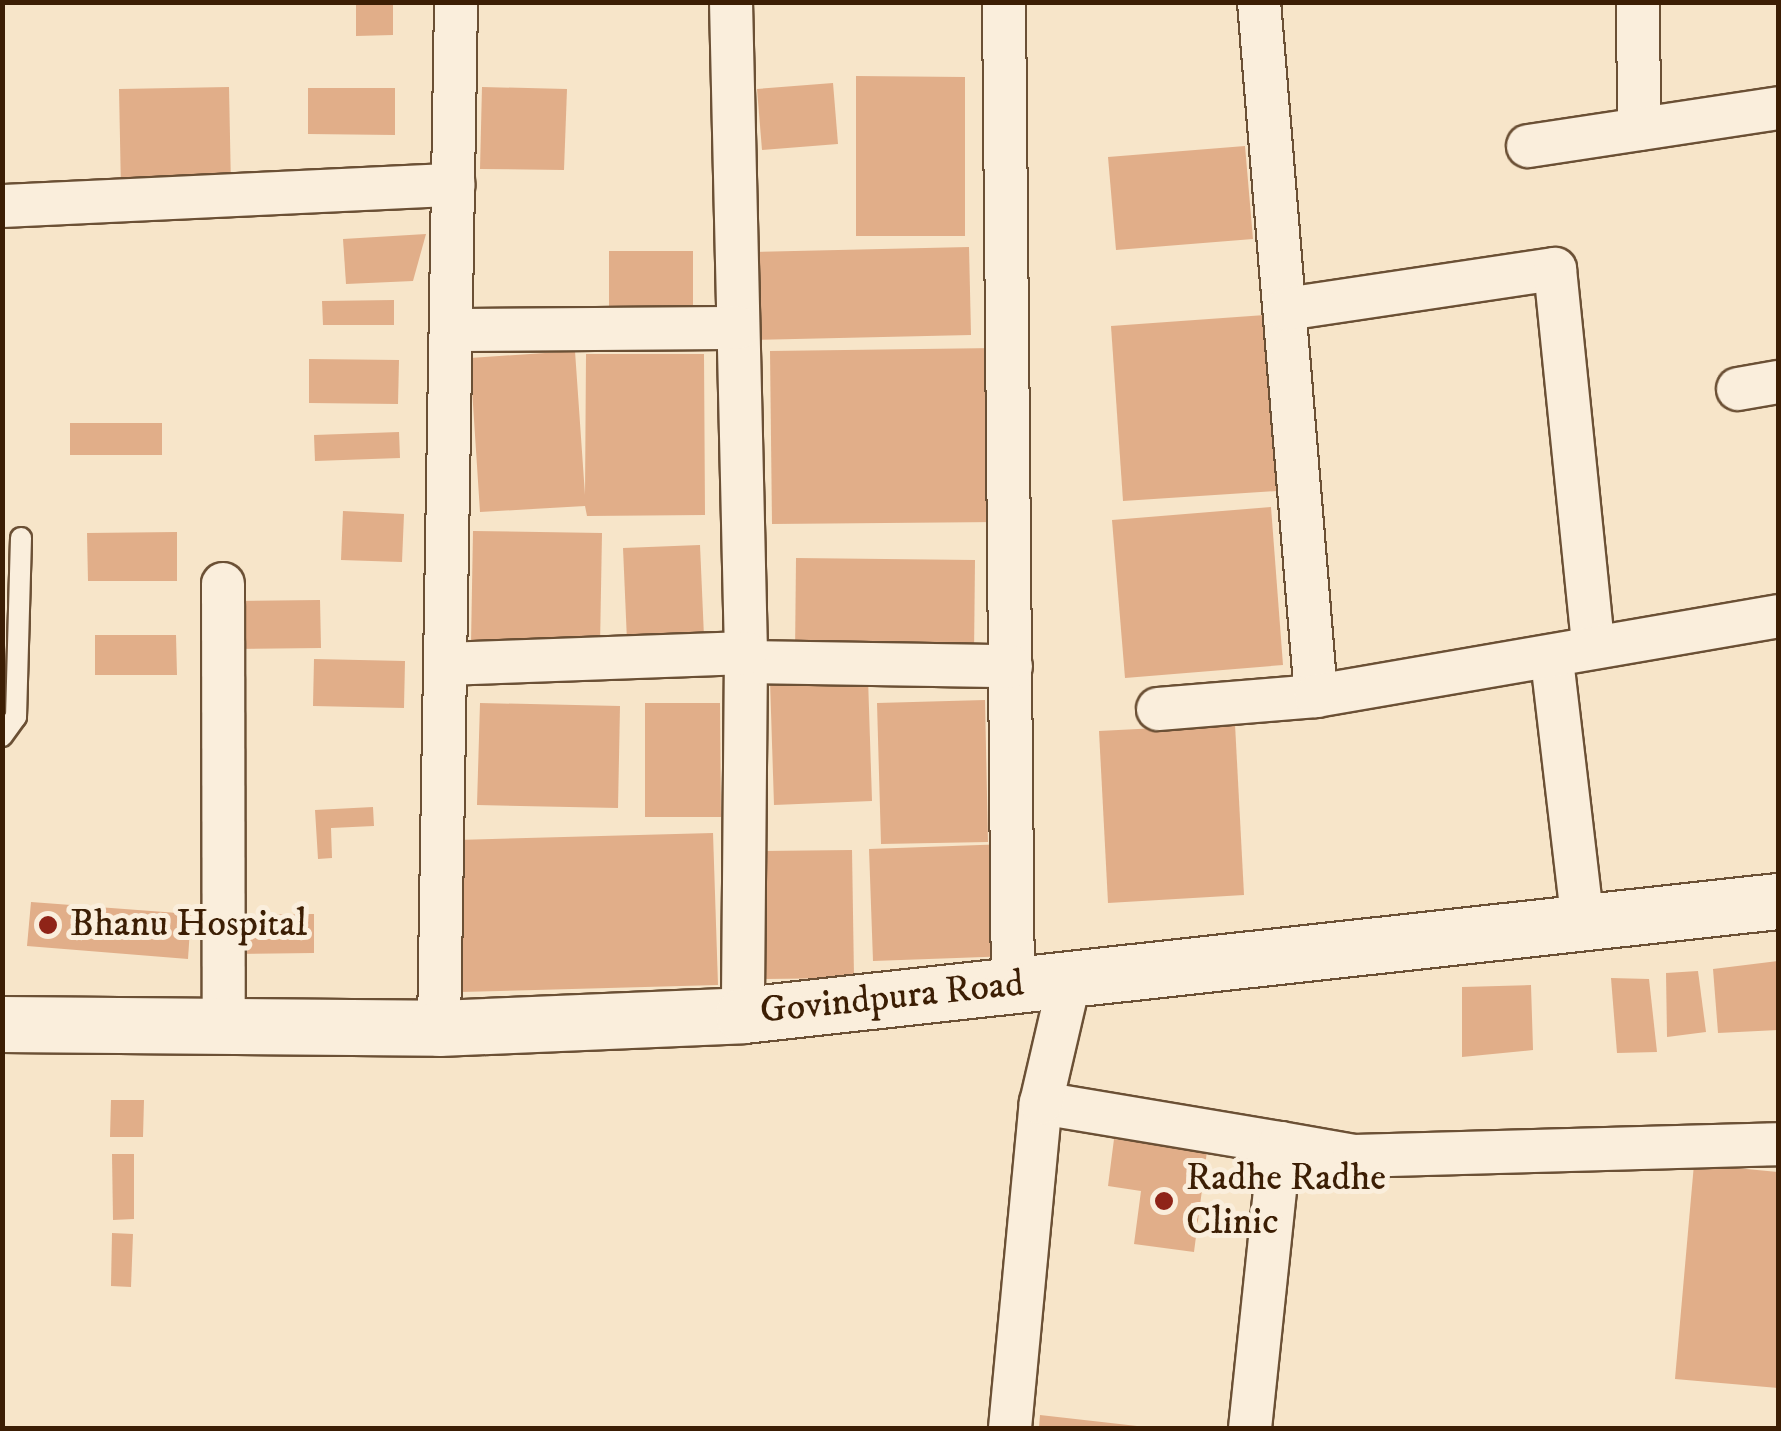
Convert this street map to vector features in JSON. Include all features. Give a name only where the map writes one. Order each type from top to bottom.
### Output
[{"type":"street","points":[[439,1028],[456,2]]},
{"type":"street","points":[[731,2],[746,658],[743,1015]]},
{"type":"street","points":[[1004,2],[1013,985]]},
{"type":"street","points":[[1259,2],[1316,696]]},
{"type":"street","points":[[1638,2],[1638,129]]},
{"type":"street","points":[[1528,146],[1778,108]]},
{"type":"street","points":[[2,206],[454,185]]},
{"type":"street","points":[[1287,309],[1555,269],[1593,645]]},
{"type":"street","points":[[452,330],[738,328]]},
{"type":"street","points":[[223,584],[224,1028]]},
{"type":"street","points":[[1158,709],[1316,696],[1552,660],[1593,645],[1778,616]]},
{"type":"street","points":[[445,664],[746,658],[1010,666]]},
{"type":"street","points":[[1552,660],[1583,923]]},
{"type":"street","name":"Govindpura Road","points":[[2,1024],[439,1028],[743,1015],[1778,901]]},
{"type":"street","points":[[1010,1428],[1041,1102],[1070,978]]},
{"type":"street","points":[[1041,1102],[1354,1156],[1778,1144]]},
{"type":"street","points":[[1250,1428],[1280,1143]]},
{"type":"lane","points":[[2,736],[16,717],[21,538]]},
{"type":"building","points":[[356,2],[393,2],[393,35],[356,36]]},
{"type":"building","points":[[856,76],[965,77],[965,236],[856,236]]},
{"type":"building","points":[[833,83],[838,144],[762,150],[757,89]]},
{"type":"building","points":[[229,87],[231,188],[121,190],[119,89]]},
{"type":"building","points":[[482,87],[567,89],[564,170],[480,169]]},
{"type":"building","points":[[308,88],[395,88],[395,135],[308,134]]},
{"type":"building","points":[[1245,146],[1253,239],[1116,250],[1108,157]]},
{"type":"building","points":[[426,234],[413,281],[346,284],[343,239]]},
{"type":"building","points":[[969,247],[971,335],[754,340],[752,252]]},
{"type":"building","points":[[609,251],[693,251],[693,312],[609,312]]},
{"type":"building","points":[[394,300],[394,325],[323,325],[322,301]]},
{"type":"building","points":[[1280,314],[1292,490],[1123,501],[1111,326]]},
{"type":"building","points":[[996,348],[998,522],[772,524],[770,351]]},
{"type":"building","points":[[575,351],[585,495],[586,354],[704,354],[705,515],[587,516],[585,506],[480,512],[470,358]]},
{"type":"building","points":[[309,359],[399,360],[398,404],[309,403]]},
{"type":"building","points":[[70,423],[162,423],[162,455],[70,455]]},
{"type":"building","points":[[399,432],[400,458],[315,461],[314,435]]},
{"type":"building","points":[[1271,507],[1283,665],[1125,678],[1112,520]]},
{"type":"building","points":[[343,511],[404,514],[402,562],[341,560]]},
{"type":"building","points":[[473,531],[602,533],[600,646],[471,644]]},
{"type":"building","points":[[177,532],[177,581],[88,581],[87,533]]},
{"type":"building","points":[[700,545],[704,637],[627,641],[623,548]]},
{"type":"building","points":[[796,558],[975,560],[974,655],[795,654]]},
{"type":"building","points":[[320,600],[321,648],[234,649],[234,601]]},
{"type":"building","points":[[95,635],[176,635],[177,675],[95,675]]},
{"type":"building","points":[[314,659],[405,661],[404,708],[313,706]]},
{"type":"building","points":[[868,678],[872,801],[774,805],[770,681]]},
{"type":"building","points":[[985,700],[988,842],[881,844],[877,703]]},
{"type":"building","points":[[480,703],[620,706],[618,808],[477,805]]},
{"type":"building","points":[[645,703],[720,703],[721,817],[645,817]]},
{"type":"building","points":[[1235,724],[1244,895],[1108,903],[1099,731]]},
{"type":"building","points":[[373,807],[374,826],[331,828],[332,858],[318,859],[315,810]]},
{"type":"building","points":[[713,833],[718,985],[460,992],[456,840]]},
{"type":"building","points":[[1008,844],[1012,956],[873,961],[869,849]]},
{"type":"building","points":[[852,850],[854,978],[764,979],[762,851]]},
{"type":"building","points":[[31,902],[191,914],[188,959],[27,946]]},
{"type":"building","points":[[314,914],[314,953],[231,954],[231,915]]},
{"type":"building","points":[[1778,961],[1778,1030],[1718,1033],[1713,969]]},
{"type":"building","points":[[1698,971],[1706,1032],[1667,1037],[1666,973]]},
{"type":"building","points":[[1611,978],[1649,979],[1657,1052],[1617,1053]]},
{"type":"building","points":[[1531,985],[1533,1050],[1462,1057],[1462,987]]},
{"type":"building","points":[[111,1100],[144,1100],[143,1137],[110,1137]]},
{"type":"building","points":[[1114,1139],[1207,1151],[1194,1252],[1134,1244],[1141,1191],[1108,1186]]},
{"type":"building","points":[[112,1154],[134,1154],[134,1219],[113,1220]]},
{"type":"building","points":[[1694,1164],[1778,1172],[1778,1388],[1675,1379]]},
{"type":"building","points":[[112,1233],[133,1234],[131,1287],[111,1286]]},
{"type":"building","points":[[1040,1415],[1137,1426],[1137,1428],[1039,1428]]},
{"type":"place","name":"Bhanu Hospital","points":[[48,925]]},
{"type":"place","name":"Radhe Radhe Clinic","points":[[1164,1201]]}]
